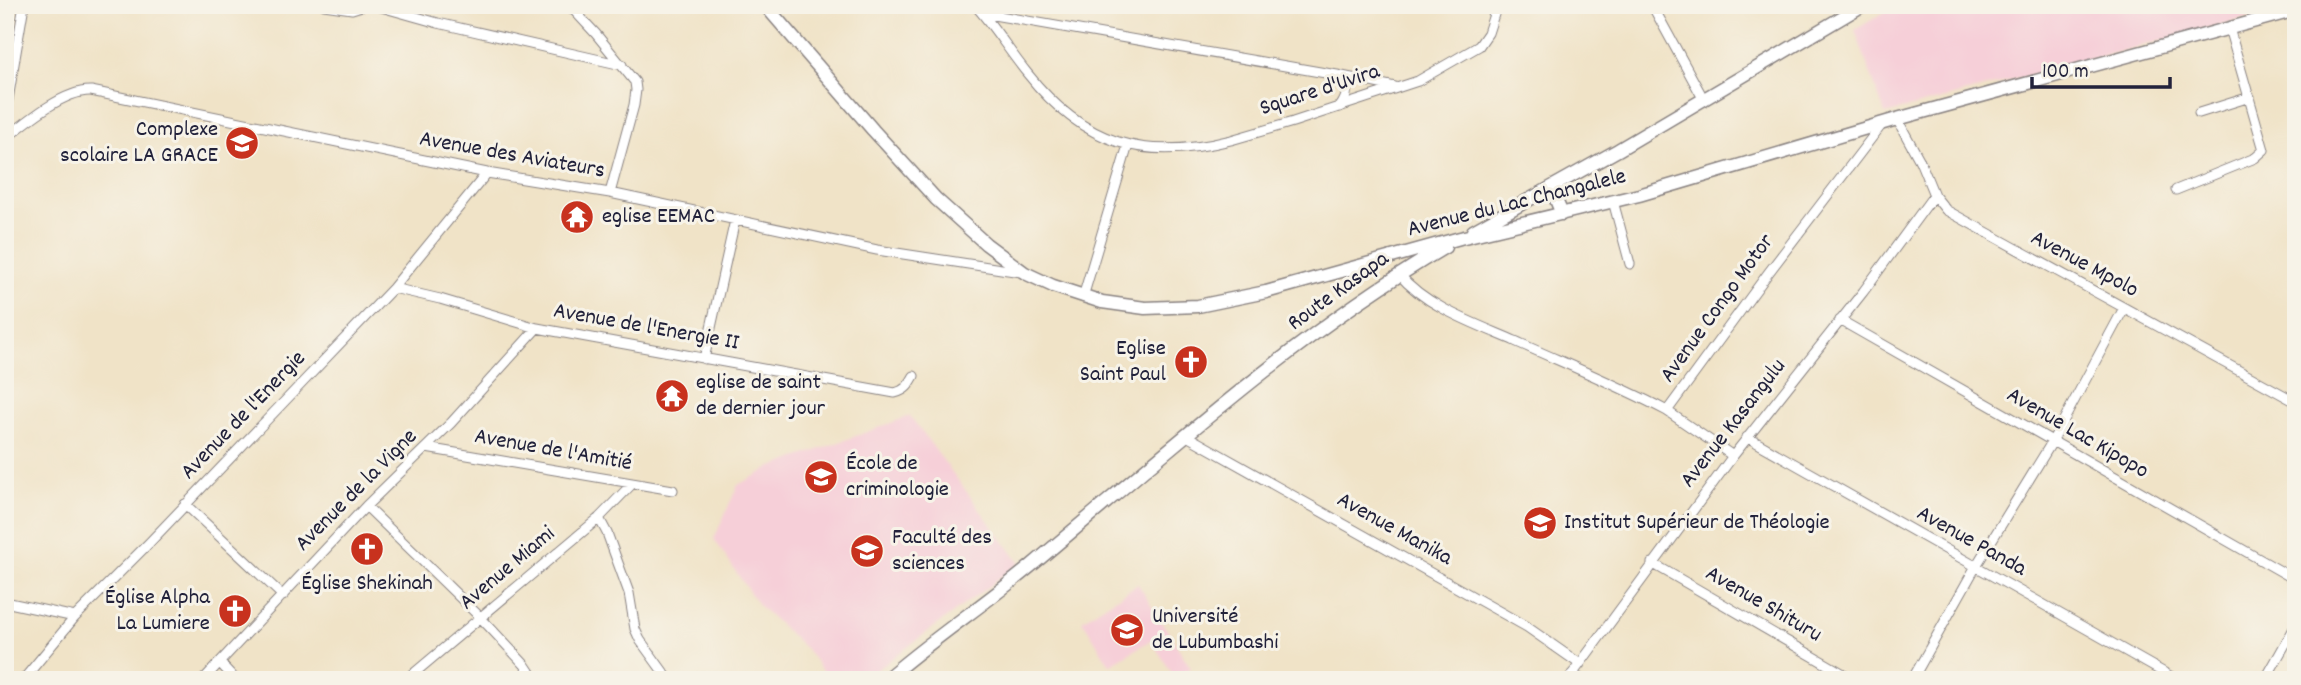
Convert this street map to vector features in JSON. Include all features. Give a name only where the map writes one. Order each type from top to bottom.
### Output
[{"type":"street","points":[[5,117],[24,5]]},
{"type":"street","points":[[324,5],[352,9],[365,5]]},
{"type":"street","points":[[374,5],[438,23],[622,65]]},
{"type":"street","points":[[569,5],[635,82],[636,90],[610,193]]},
{"type":"street","name":"Avenue du Lac Changalele","points":[[765,5],[936,199],[986,243],[1025,273],[1083,297],[1115,305],[1145,308],[1198,306],[1266,292],[1460,238],[1647,193],[1882,123],[2296,10]]},
{"type":"street","points":[[1397,88],[1418,81],[1479,46],[1488,33],[1497,5]]},
{"type":"street","points":[[1652,5],[1704,100]]},
{"type":"street","name":"Route Kasapa","points":[[885,680],[942,632],[1028,568],[1185,435],[1349,307],[1460,238],[1704,100],[1863,5]]},
{"type":"street","name":"Square d'Uvira","points":[[978,9],[1397,88]]},
{"type":"street","name":"Square d'Uvira","points":[[978,9],[1048,98],[1087,127],[1128,145],[1161,150],[1203,147],[1397,88]]},
{"type":"street","points":[[2176,190],[2260,155],[2264,149],[2229,28]]},
{"type":"street","points":[[1337,75],[1347,89],[1345,100],[1340,107]]},
{"type":"street","name":"Avenue des Aviateurs","points":[[5,139],[63,99],[77,92],[90,91],[487,173],[610,193],[877,250],[1025,273]]},
{"type":"street","points":[[2199,113],[2250,97]]},
{"type":"street","name":"Avenue Mpolo","points":[[1897,119],[1939,204],[1957,217],[2296,402]]},
{"type":"street","name":"Avenue Congo Motor","points":[[1399,274],[1415,292],[1427,299],[1667,411],[1882,123]]},
{"type":"street","points":[[1083,297],[1128,145]]},
{"type":"street","name":"Avenue de l'Energie","points":[[23,680],[75,617],[393,288],[487,173]]},
{"type":"street","points":[[1551,188],[1562,214]]},
{"type":"street","name":"Avenue Kasangulu","points":[[1570,677],[1747,437],[1863,292],[1934,195]]},
{"type":"street","points":[[1613,201],[1630,264]]},
{"type":"street","points":[[704,359],[735,220]]},
{"type":"street","points":[[1376,262],[1384,272],[1386,283]]},
{"type":"street","name":"Avenue de l'Energie II","points":[[393,288],[537,328],[895,393],[908,386],[914,376]]},
{"type":"street","points":[[1912,680],[1976,566],[2052,442],[2124,308]]},
{"type":"street","name":"Avenue Lac Kipopo","points":[[1840,320],[2296,580]]},
{"type":"street","name":"Avenue de la Vigne","points":[[203,680],[366,506],[426,449],[537,328]]},
{"type":"street","points":[[1667,411],[1733,456]]},
{"type":"street","name":"Avenue Manika","points":[[1185,435],[1527,627],[1580,664]]},
{"type":"street","name":"Avenue Panda","points":[[1747,437],[2177,680]]},
{"type":"street","name":"Avenue de l'Amitié","points":[[426,449],[673,490]]},
{"type":"street","name":"Avenue Miami","points":[[406,680],[599,518],[632,484]]},
{"type":"street","points":[[185,504],[283,596]]},
{"type":"street","points":[[366,506],[481,618],[525,665],[535,680]]},
{"type":"street","points":[[599,518],[629,593],[635,629],[669,680]]},
{"type":"street","name":"Avenue Shituru","points":[[1652,563],[1854,680]]},
{"type":"street","points":[[5,602],[75,617]]},
{"type":"street","points":[[2265,680],[2296,625]]},
{"type":"street","points":[[220,663],[236,680]]},
{"type":"street","points":[[1570,677],[1583,680]]},
{"type":"shaded area","points":[[1896,5],[2296,5],[1885,114],[1855,30]]},
{"type":"shaded area","name":"Faculté des sciences","points":[[910,416],[1020,563],[863,680],[829,680],[806,649],[758,605],[714,539],[738,485],[772,467]]},
{"type":"shaded area","name":"Université de Lubumbashi","points":[[1138,584],[1191,668],[1175,678],[1151,640],[1110,665],[1082,620]]},
{"type":"place","name":"Complexe scolaire LA GRACE","points":[[242,143]]},
{"type":"place","name":"eglise EEMAC","points":[[577,217]]},
{"type":"place","name":"Eglise Saint Paul","points":[[1191,362]]},
{"type":"place","name":"eglise de saint de dernier jour","points":[[672,396]]},
{"type":"place","name":"École de criminologie","points":[[821,477]]},
{"type":"place","name":"Institut Supérieur de Théologie","points":[[1540,523]]},
{"type":"place","name":"Église Shekinah","points":[[367,549]]},
{"type":"place","name":"Faculté des sciences","points":[[867,551]]},
{"type":"place","name":"Église Alpha La Lumiere","points":[[235,611]]},
{"type":"place","name":"Université de Lubumbashi","points":[[1127,630]]}]
